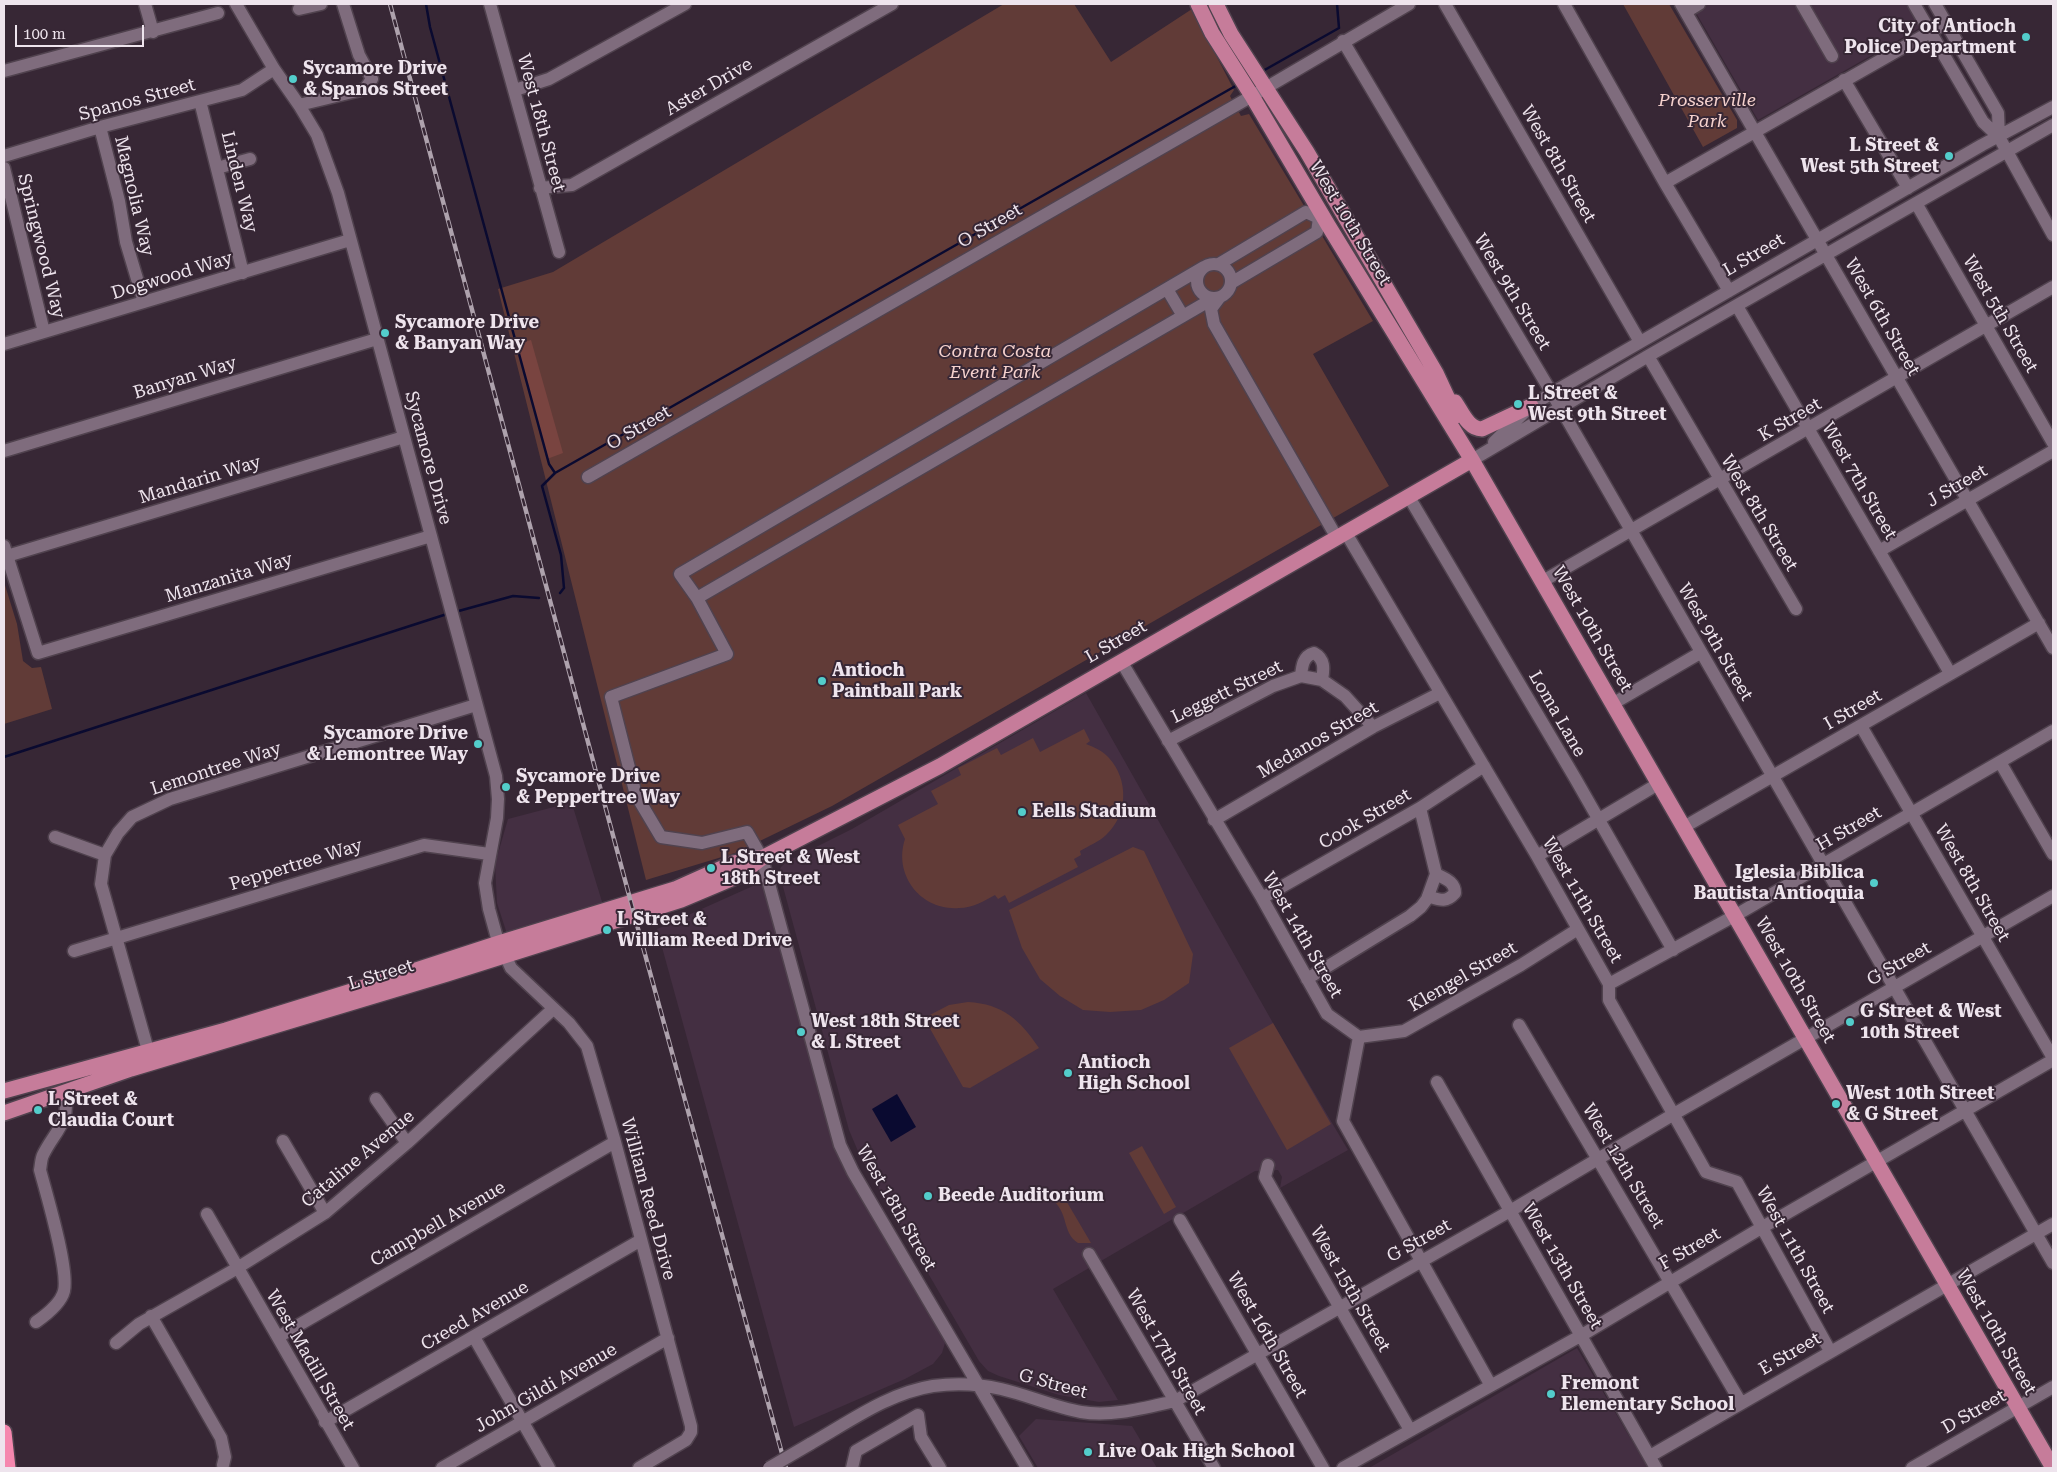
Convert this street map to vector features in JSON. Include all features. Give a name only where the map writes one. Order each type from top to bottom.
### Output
[{"type":"highway","points":[[4,1432],[8,1468]]},
{"type":"main road","name":"West 10th Street","points":[[1198,4],[1212,34],[1252,96],[1321,217],[1472,460],[1543,581],[2053,1468]]},
{"type":"main road","name":"West 10th Street","points":[[1216,4],[1231,34],[1339,206],[1436,373],[1468,444],[1472,460]]},
{"type":"main road","points":[[1436,373],[1468,422],[1476,429],[1482,430],[1531,406]]},
{"type":"main road","name":"L Street","points":[[4,1114],[64,1093],[150,1057],[226,1030],[346,993],[502,949],[675,889],[732,863],[762,858],[940,766],[1472,460]]},
{"type":"main road","name":"L Street","points":[[4,1091],[108,1061],[150,1057]]},
{"type":"main road","points":[[64,1093],[76,1079],[97,1071],[108,1061]]},
{"type":"street","points":[[145,4],[154,32]]},
{"type":"street","name":"Sycamore Drive","points":[[236,4],[274,69],[317,135],[334,179],[498,788],[497,818],[489,854],[486,889],[502,949]]},
{"type":"street","points":[[299,9],[321,4]]},
{"type":"street","points":[[299,105],[365,89],[372,78],[359,55],[343,4]]},
{"type":"street","name":"West 18th Street","points":[[490,4],[559,252]]},
{"type":"street","points":[[515,90],[549,79],[685,4]]},
{"type":"street","name":"Aster Drive","points":[[540,188],[572,185],[892,4]]},
{"type":"street","name":"O Street","points":[[588,477],[1409,4]]},
{"type":"street","name":"West 8th Street","points":[[1445,4],[1640,342]]},
{"type":"street","points":[[1564,4],[1665,183],[1729,291]]},
{"type":"street","points":[[1683,8],[1699,4]]},
{"type":"street","points":[[1802,4],[1832,56]]},
{"type":"street","points":[[1914,4],[1983,122],[1999,137],[2053,235]]},
{"type":"street","points":[[1935,4],[1998,114],[1999,137]]},
{"type":"street","name":"West 6th Street","points":[[1683,8],[2053,648]]},
{"type":"street","points":[[4,71],[154,32],[218,13]]},
{"type":"street","points":[[1665,183],[1946,23]]},
{"type":"street","name":"West 9th Street","points":[[1343,41],[1552,393],[2053,1263]]},
{"type":"street","name":"Spanos Street","points":[[4,156],[100,127],[242,90],[274,69]]},
{"type":"street","points":[[1844,80],[1908,188]]},
{"type":"street","name":"Linden Way","points":[[200,101],[243,273]]},
{"type":"street","name":"L Street","points":[[1472,460],[1485,451],[1531,406],[1552,393],[1908,188],[2053,107]]},
{"type":"street","name":"L Street","points":[[1485,451],[1498,446],[1560,407],[1648,356],[2053,125]]},
{"type":"street","name":"Magnolia Way","points":[[100,127],[119,201],[126,242],[144,302]]},
{"type":"street","points":[[217,168],[250,159]]},
{"type":"street","name":"Springwood Way","points":[[4,168],[44,332]]},
{"type":"street","name":"West 5th Street","points":[[1916,203],[2053,443]]},
{"type":"street","points":[[1231,283],[1317,232],[1321,217],[1339,206]]},
{"type":"street","points":[[1219,264],[1228,270],[1231,283],[1229,290],[1084,374],[1063,384],[697,598],[680,574],[1209,264],[1219,264],[1306,212],[1321,217]]},
{"type":"street","name":"Dogwood Way","points":[[4,344],[350,240]]},
{"type":"street","points":[[1204,267],[1198,277],[1199,289],[1203,293],[1217,297]]},
{"type":"street","name":"K Street","points":[[1543,581],[1720,481],[2053,287]]},
{"type":"street","points":[[1167,288],[1184,316]]},
{"type":"street","name":"West 11th Street","points":[[1217,297],[1211,309],[1214,324],[1342,536],[1440,693],[1537,856],[1610,984],[1609,1000],[1706,1172],[1738,1182],[1761,1228],[1830,1351]]},
{"type":"street","name":"West 7th Street","points":[[1737,306],[1950,673]]},
{"type":"street","name":"Banyan Way","points":[[4,451],[377,338]]},
{"type":"street","name":"West 8th Street","points":[[1648,356],[1796,609]]},
{"type":"street","name":"Mandarin Way","points":[[5,551],[404,437]]},
{"type":"street","name":"J Street","points":[[1879,551],[2053,451]]},
{"type":"street","name":"Loma Lane","points":[[1409,497],[1673,950]]},
{"type":"street","name":"Manzanita Way","points":[[5,551],[38,653],[431,536]]},
{"type":"street","name":"West 18th Street","points":[[697,598],[727,654],[610,696],[636,795],[660,837],[702,843],[747,832],[762,858],[840,1145],[853,1172],[1027,1468]]},
{"type":"street","name":"I Street","points":[[1684,827],[2039,623]]},
{"type":"street","points":[[1301,676],[1303,663],[1308,654],[1314,653],[1320,656],[1323,662],[1322,680]]},
{"type":"street","points":[[1614,703],[1700,653]]},
{"type":"street","name":"West 14th Street","points":[[1121,661],[1262,898],[1327,1014],[1358,1037]]},
{"type":"street","name":"Leggett Street","points":[[1168,741],[1273,686],[1301,676],[1322,680],[1345,696],[1373,727]]},
{"type":"street","name":"Medanos Street","points":[[1214,820],[1373,727],[1440,693]]},
{"type":"street","name":"Lemontree Way","points":[[150,1057],[101,884],[105,855],[118,833],[132,817],[170,799],[476,705]]},
{"type":"street","name":"West 8th Street","points":[[1861,726],[2053,1059]]},
{"type":"street","name":"H Street","points":[[1610,984],[1736,915],[2053,731]]},
{"type":"street","points":[[2000,762],[2053,854]]},
{"type":"street","name":"Cook Street","points":[[1262,898],[1420,808],[1484,766]]},
{"type":"street","points":[[1537,856],[1658,784]]},
{"type":"street","points":[[1307,979],[1422,907],[1436,874],[1420,808]]},
{"type":"street","points":[[55,837],[105,855]]},
{"type":"street","name":"Peppertree Way","points":[[74,951],[424,845],[489,854]]},
{"type":"street","points":[[1428,896],[1441,900],[1450,899],[1455,893],[1455,887],[1450,881],[1436,874]]},
{"type":"street","name":"G Street","points":[[768,1468],[878,1405],[905,1393],[934,1386],[979,1385],[1002,1389],[1059,1407],[1082,1412],[1104,1413],[1143,1409],[1175,1400],[1510,1211],[1674,1114],[2053,896]]},
{"type":"street","name":"Klengel Street","points":[[1358,1037],[1404,1031],[1521,965],[1578,929]]},
{"type":"street","name":"William Reed Drive","points":[[502,949],[511,968],[569,1023],[587,1046],[668,1338],[691,1432],[686,1440],[639,1468]]},
{"type":"street","name":"Cataline Avenue","points":[[116,1343],[151,1316],[237,1268],[325,1213],[407,1143],[553,1009]]},
{"type":"street","name":"West 12th Street","points":[[1519,1026],[1741,1403]]},
{"type":"street","points":[[1358,1037],[1343,1121],[1490,1384]]},
{"type":"street","name":"F Street","points":[[1343,1468],[1490,1384],[1582,1335],[1670,1281],[2053,1059]]},
{"type":"street","name":"West 13th Street","points":[[1437,1082],[1656,1468]]},
{"type":"street","points":[[36,1322],[50,1312],[64,1292],[64,1270],[40,1170],[42,1157],[63,1122],[67,1104],[64,1093]]},
{"type":"street","points":[[376,1099],[407,1143]]},
{"type":"street","points":[[283,1141],[325,1213]]},
{"type":"street","name":"Campbell Avenue","points":[[278,1337],[615,1142]]},
{"type":"street","name":"West 15th Street","points":[[1268,1165],[1265,1177],[1410,1430]]},
{"type":"street","name":"West Madill Street","points":[[207,1214],[353,1468]]},
{"type":"street","name":"West 16th Street","points":[[1180,1220],[1323,1468]]},
{"type":"street","name":"E Street","points":[[1650,1456],[2053,1224]]},
{"type":"street","name":"Creed Avenue","points":[[325,1422],[641,1240]]},
{"type":"street","name":"West 17th Street","points":[[1089,1254],[1214,1468]]},
{"type":"street","points":[[151,1316],[221,1438],[225,1456],[223,1465]]},
{"type":"street","points":[[474,1337],[549,1468]]},
{"type":"street","name":"John Gildi Avenue","points":[[442,1468],[668,1338]]},
{"type":"street","name":"D Street","points":[[1912,1468],[2053,1387]]},
{"type":"street","points":[[852,1468],[856,1451],[918,1415],[922,1437],[940,1468]]},
{"type":"shaded area","points":[[1691,4],[1910,4],[1923,26],[1758,120]]},
{"type":"shaded area","points":[[531,340],[563,453],[547,459],[516,344]]},
{"type":"shaded area","name":"Antioch High School","points":[[1086,693],[1273,1023],[1348,1150],[1280,1188],[1282,1177],[1278,1170],[1255,1171],[1053,1289],[1118,1400],[1099,1402],[1059,1395],[999,1376],[988,1371],[979,1361],[860,1156],[849,1130],[779,872],[786,862],[852,829]]},
{"type":"shaded area","points":[[569,803],[573,807],[603,905],[507,934],[497,903],[495,864],[508,819]]},
{"type":"shaded area","points":[[764,881],[832,1137],[943,1334],[945,1343],[942,1353],[933,1364],[905,1379],[794,1427],[657,929]]},
{"type":"shaded area","points":[[897,1094],[916,1127],[891,1142],[872,1109]]},
{"type":"shaded area","name":"Fremont Elementary School","points":[[1577,1348],[1648,1468],[1369,1468]]},
{"type":"shaded area","name":"Live Oak High School","points":[[1036,1419],[1132,1426],[1157,1468],[1038,1468],[1019,1436]]},
{"type":"green space","name":"Contra Costa Event Park","points":[[1004,4],[1074,4],[1111,62],[1192,9],[1234,90],[1230,96],[1241,116],[1249,114],[1373,321],[1313,354],[1389,486],[832,806],[735,853],[646,880],[498,289],[553,272]]},
{"type":"green space","name":"Prosserville Park","points":[[1623,4],[1669,4],[1737,120],[1737,128],[1703,147]]},
{"type":"green space","points":[[4,582],[17,624],[23,661],[32,668],[41,667],[52,709],[4,724]]},
{"type":"green space","name":"Eells Stadium","points":[[1084,729],[1090,741],[1086,744],[1104,753],[1116,767],[1123,787],[1123,797],[1119,818],[1106,835],[1080,851],[1081,855],[1074,859],[1078,867],[1009,903],[1005,895],[998,899],[995,895],[969,907],[945,907],[933,904],[913,888],[903,865],[902,852],[905,839],[898,825],[938,804],[931,791],[961,775],[958,768],[997,748],[1001,755],[1033,738],[1040,752]]},
{"type":"green space","points":[[1133,847],[1144,851],[1193,954],[1189,983],[1164,1000],[1141,1010],[1110,1012],[1083,1010],[1060,996],[1040,979],[1022,948],[1009,910]]},
{"type":"green space","points":[[968,1002],[991,1006],[1010,1015],[1025,1029],[1039,1048],[970,1088],[963,1087],[924,1018],[949,1005]]},
{"type":"green space","points":[[1273,1023],[1331,1124],[1287,1150],[1229,1048]]},
{"type":"green space","points":[[1142,1146],[1176,1207],[1164,1214],[1129,1153]]},
{"type":"green space","points":[[1061,1192],[1091,1243],[1078,1243],[1069,1233],[1060,1209],[1050,1198]]},
{"type":"waterway","points":[[426,4],[430,27],[549,464],[555,473]]},
{"type":"waterway","points":[[1261,72],[1339,28],[1337,4]]},
{"type":"waterway","points":[[560,593],[564,588],[561,555],[542,486],[555,473],[1239,84]]},
{"type":"waterway","points":[[455,612],[513,596],[539,598]]},
{"type":"waterway","points":[[4,757],[447,614]]},
{"type":"railway","points":[[390,4],[640,936],[786,1468]]},
{"type":"place","name":"City of Antioch Police Department","points":[[2026,37]]},
{"type":"place","name":"Sycamore Drive & Spanos Street","points":[[293,79]]},
{"type":"place","name":"L Street & West 5th Street","points":[[1949,156]]},
{"type":"place","name":"Sycamore Drive & Banyan Way","points":[[385,333]]},
{"type":"place","name":"L Street & West 9th Street","points":[[1518,404]]},
{"type":"place","name":"Antioch Paintball Park","points":[[822,681]]},
{"type":"place","name":"Sycamore Drive & Lemontree Way","points":[[478,744]]},
{"type":"place","name":"Sycamore Drive & Peppertree Way","points":[[506,787]]},
{"type":"place","name":"Eells Stadium","points":[[1022,812]]},
{"type":"place","name":"L Street & West 18th Street","points":[[711,868]]},
{"type":"place","name":"Iglesia Biblica Bautista Antioquia","points":[[1874,883]]},
{"type":"place","name":"L Street & William Reed Drive","points":[[607,930]]},
{"type":"place","name":"G Street & West 10th Street","points":[[1850,1022]]},
{"type":"place","name":"West 18th Street & L Street","points":[[801,1032]]},
{"type":"place","name":"Antioch High School","points":[[1068,1073]]},
{"type":"place","name":"West 10th Street & G Street","points":[[1836,1104]]},
{"type":"place","name":"L Street & Claudia Court","points":[[38,1110]]},
{"type":"place","name":"Beede Auditorium","points":[[928,1196]]},
{"type":"place","name":"Fremont Elementary School","points":[[1551,1394]]},
{"type":"place","name":"Live Oak High School","points":[[1088,1452]]}]
